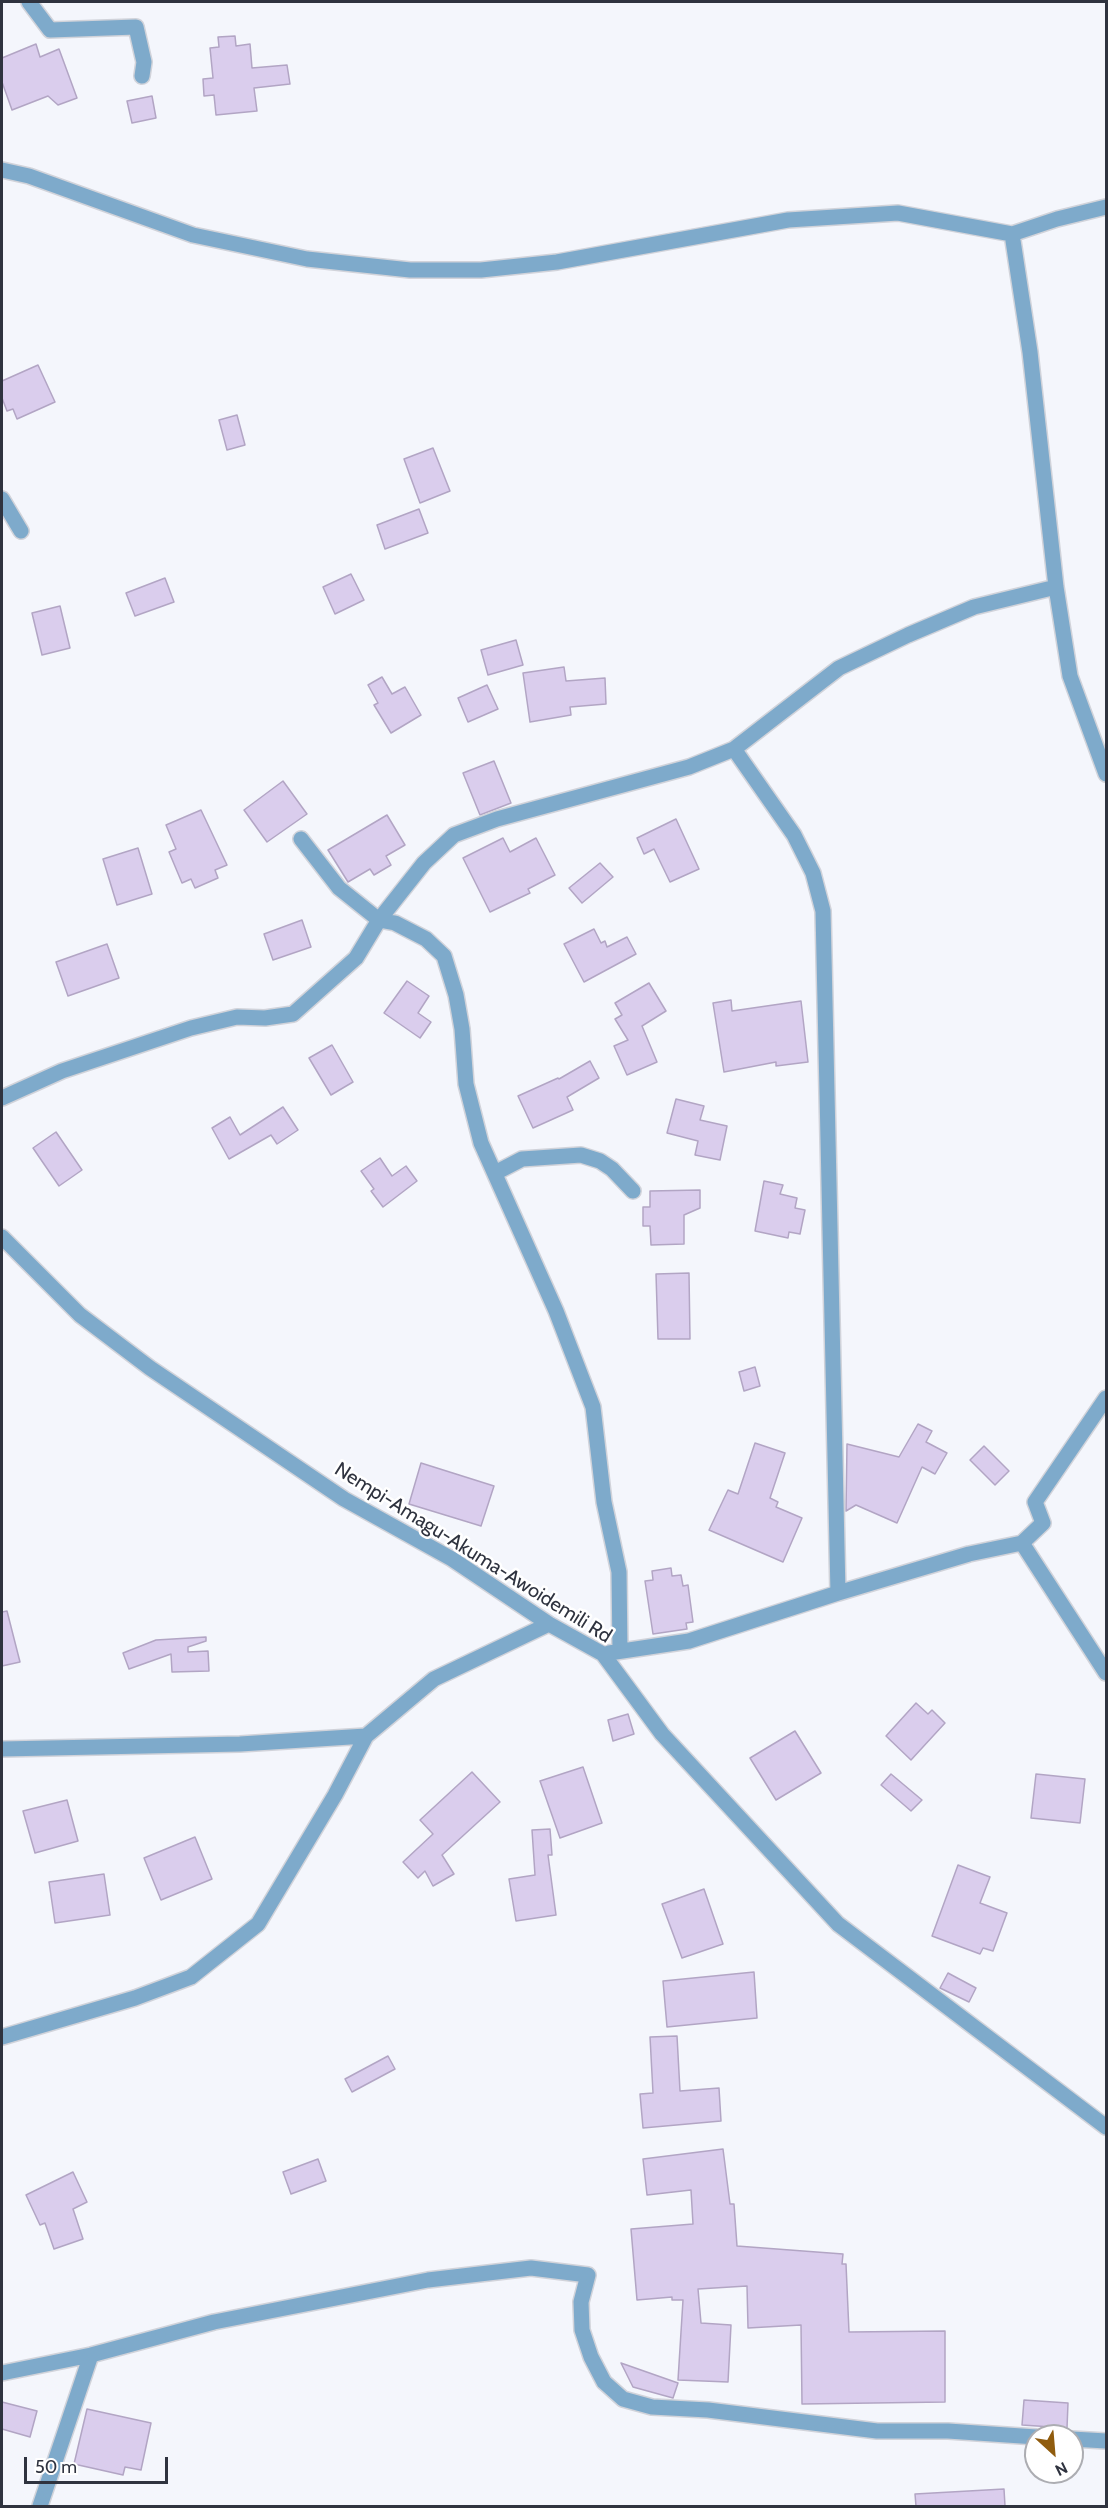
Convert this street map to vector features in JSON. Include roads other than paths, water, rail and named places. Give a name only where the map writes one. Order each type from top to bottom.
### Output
[{"type":"street","points":[[29,2],[50,30],[136,27],[144,63],[142,76]]},
{"type":"street","points":[[2,170],[29,176],[193,235],[307,259],[410,270],[481,270],[558,262],[788,220],[898,213],[1012,234],[1057,219],[1107,207]]},
{"type":"street","points":[[1012,234],[1030,352],[1056,587],[1070,676],[1107,774]]},
{"type":"street","points":[[2,500],[21,531]]},
{"type":"street","points":[[2,1098],[62,1071],[191,1028],[237,1017],[265,1018],[293,1014],[356,958],[379,920],[424,863],[454,835],[497,819],[689,767],[734,750],[839,668],[974,607],[1056,587]]},
{"type":"street","points":[[734,750],[794,835],[813,873],[822,911],[838,1593]]},
{"type":"street","points":[[301,839],[339,888],[379,920],[395,923],[426,939],[444,956],[456,995],[462,1029],[466,1084],[481,1143],[556,1311],[593,1407],[604,1502],[620,1572],[620,1651]]},
{"type":"street","points":[[495,1173],[522,1159],[581,1155],[600,1161],[612,1169],[633,1191]]},
{"type":"street","name":"Nempi-Amagu-Akuma-Awoidemili Rd","points":[[2,1237],[80,1315],[150,1368],[344,1499],[452,1559],[549,1624],[603,1654],[662,1734],[838,1924],[1107,2127]]},
{"type":"street","points":[[603,1654],[689,1641],[969,1554],[1022,1543],[1043,1523],[1035,1502],[1107,1398]]},
{"type":"street","points":[[1022,1543],[1107,1672]]},
{"type":"street","points":[[2,2037],[135,1998],[191,1977],[258,1924],[335,1795],[366,1736],[434,1679],[549,1624]]},
{"type":"street","points":[[2,1749],[240,1744],[366,1736]]},
{"type":"street","points":[[2,2373],[91,2355],[246,2316],[428,2280],[531,2268],[588,2275],[581,2302],[582,2330],[591,2357],[604,2382],[623,2399],[652,2407],[708,2410],[877,2431],[948,2431],[1024,2436]]},
{"type":"street","points":[[40,2506],[91,2355]]},
{"type":"street","points":[[1084,2440],[1107,2441]]}]
